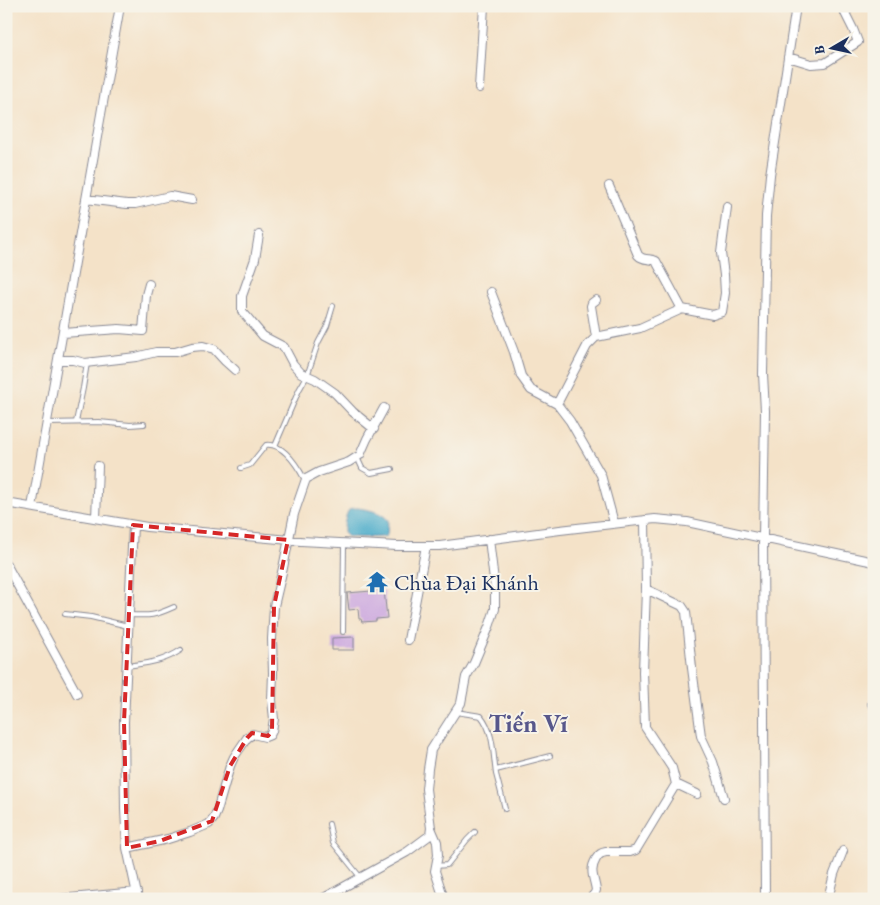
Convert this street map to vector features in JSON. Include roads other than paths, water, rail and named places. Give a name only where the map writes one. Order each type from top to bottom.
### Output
[{"type":"street","points":[[32,507],[120,6]]},
{"type":"street","points":[[479,88],[484,6]]},
{"type":"street","points":[[765,899],[763,538],[765,411],[763,374],[766,216],[770,175],[796,6]]},
{"type":"street","points":[[788,57],[811,64],[825,63],[858,42],[844,13],[851,6]]},
{"type":"street","points":[[609,186],[638,256],[643,259],[656,260],[682,308]]},
{"type":"street","points":[[86,199],[127,204],[170,196],[192,200]]},
{"type":"street","points":[[557,404],[587,346],[596,337],[640,328],[682,308],[713,315],[722,312],[725,293],[721,253],[727,206]]},
{"type":"street","points":[[259,235],[255,259],[242,296],[242,311],[263,336],[284,347],[293,364],[301,373],[315,379],[335,393],[353,412],[374,428]]},
{"type":"street","points":[[62,333],[119,329],[143,331],[149,284]]},
{"type":"street","points":[[491,292],[521,376],[531,390],[557,404],[570,421],[601,475],[614,524]]},
{"type":"street","points":[[596,300],[591,306],[596,337]]},
{"type":"street","points":[[58,360],[73,360],[87,363],[152,352],[175,352],[203,346],[214,349],[235,370]]},
{"type":"street","points":[[127,848],[168,839],[208,824],[214,818],[217,811],[232,762],[246,738],[253,734],[265,737],[270,736],[274,719],[272,639],[274,606],[294,514],[305,480],[318,472],[349,462],[360,455],[384,408]]},
{"type":"street","points":[[96,518],[98,466]]},
{"type":"street","points":[[6,503],[133,525],[288,540],[397,546],[440,546],[655,519],[687,522],[874,562]]},
{"type":"street","points":[[590,899],[596,890],[591,868],[598,856],[606,852],[630,852],[636,850],[676,784],[672,768],[645,727],[643,672],[646,589],[645,520]]},
{"type":"street","points":[[59,899],[138,896],[127,848],[125,809],[124,722],[133,525]]},
{"type":"street","points":[[322,899],[407,852],[430,835],[431,828],[426,789],[431,750],[461,703],[466,677],[474,663],[495,609],[495,589],[489,539]]},
{"type":"street","points":[[408,640],[426,546]]},
{"type":"street","points":[[6,564],[77,694]]},
{"type":"street","points":[[646,589],[682,606],[686,612],[701,736],[713,762],[724,798]]},
{"type":"street","points":[[676,784],[697,794]]},
{"type":"street","points":[[431,828],[437,842],[438,855],[435,871],[444,898]]},
{"type":"street","points":[[828,899],[834,874],[843,851]]},
{"type":"lane","points":[[275,446],[307,376],[333,306]]},
{"type":"lane","points":[[76,422],[84,388],[87,363]]},
{"type":"lane","points":[[47,423],[99,422],[130,425],[144,424]]},
{"type":"lane","points":[[241,468],[250,465],[266,445],[272,444],[296,464],[305,480]]},
{"type":"lane","points":[[357,457],[362,468],[371,473],[392,469]]},
{"type":"lane","points":[[343,632],[344,543]]},
{"type":"lane","points":[[129,615],[158,615],[174,607]]},
{"type":"lane","points":[[65,614],[91,617],[128,626]]},
{"type":"lane","points":[[127,666],[155,661],[171,656],[181,650]]},
{"type":"lane","points":[[456,712],[481,716],[486,723],[505,809]]},
{"type":"lane","points":[[496,770],[550,756]]},
{"type":"lane","points":[[329,824],[333,843],[361,878]]},
{"type":"lane","points":[[436,866],[447,864],[475,832]]},
{"type":"water","points":[[358,508],[374,511],[385,517],[388,520],[387,535],[384,537],[364,538],[345,535],[344,526],[347,513],[350,509]]},
{"type":"place","name":"Chùa Đại Khánh","points":[[377,582]]},
{"type":"district","name":"Tiến Vĩ","points":[[528,723]]}]
